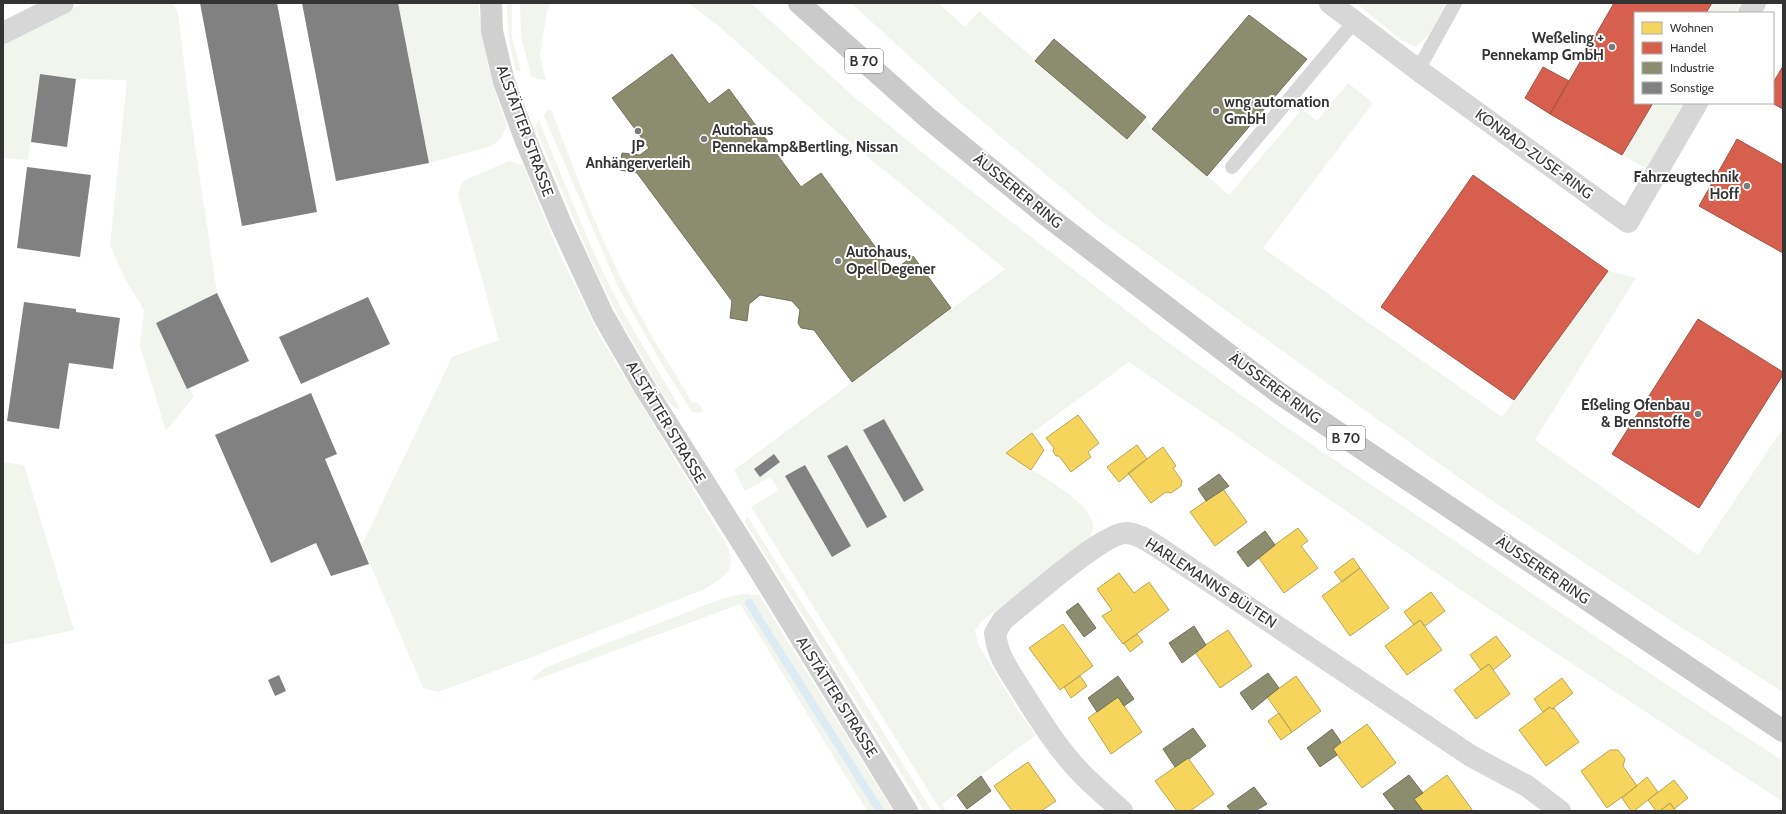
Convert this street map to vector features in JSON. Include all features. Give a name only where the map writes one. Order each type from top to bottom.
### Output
[{"type":"main road","name":"ALSTÄTTER STRASSE","points":[[491,3],[492,31],[509,95],[526,141],[561,224],[603,315],[646,390],[760,571],[907,811]]},
{"type":"main road","name":"ÄUSSERER RING","points":[[799,3],[929,118],[1046,215],[1279,393],[1783,731]]},
{"type":"street","points":[[3,33],[63,3]]},
{"type":"street","name":"KONRAD-ZUSE-RING","points":[[1330,3],[1418,70],[1628,222],[1696,104]]},
{"type":"street","points":[[1750,12],[1755,3]]},
{"type":"street","name":"HARLEMANNS BÜLTEN","points":[[1122,811],[1084,776],[1050,734],[1001,659],[996,646],[995,633],[1003,620],[1088,553],[1108,540],[1126,533],[1144,538],[1465,752],[1527,786],[1560,811]]},
{"type":"lane","points":[[1418,70],[1455,3]]},
{"type":"lane","points":[[1232,167],[1354,22]]},
{"type":"shaded area","points":[[85,3],[173,3],[178,13],[190,112],[217,293],[156,323],[194,396],[166,431],[140,346],[144,310],[126,281],[110,245],[127,80],[76,79],[40,74],[28,160],[3,158],[3,40],[35,24]]},
{"type":"shaded area","points":[[398,3],[478,3],[488,65],[496,95],[507,125],[501,138],[492,146],[429,163]]},
{"type":"shaded area","points":[[507,3],[512,3],[512,37],[521,71],[516,71],[512,54],[508,29]]},
{"type":"shaded area","points":[[520,3],[552,3],[547,10],[540,56],[546,80],[537,79],[531,76],[521,36]]},
{"type":"shaded area","points":[[689,3],[751,3],[854,97],[943,169],[1162,338],[1279,422],[1666,684],[1783,761],[1783,802],[1486,607],[1129,362],[1006,452],[1069,494],[1089,514],[1093,524],[1093,530],[1090,539],[983,620],[975,630],[978,644],[1022,717],[1036,735],[942,804],[946,811],[941,811],[751,507],[779,490],[770,477],[745,491],[734,470],[1005,269],[830,126],[721,28]]},
{"type":"shaded area","points":[[851,3],[938,3],[965,27],[979,11],[1127,139],[1146,117],[1152,129],[1229,195],[1302,109],[1317,121],[1348,83],[1373,103],[1263,248],[1502,417],[1608,271],[1636,278],[1535,440],[1698,555],[1783,428],[1783,692],[1656,611],[1469,485],[1100,220],[964,106]]},
{"type":"shaded area","points":[[1356,3],[1446,3],[1429,35],[1415,47],[1400,39]]},
{"type":"shaded area","points":[[1712,3],[1741,3],[1736,12],[1707,12]]},
{"type":"shaded area","points":[[1652,104],[1683,104],[1647,169],[1622,155]]},
{"type":"shaded area","points":[[551,109],[604,242],[629,293],[654,339],[692,402],[698,403],[704,411],[699,413],[692,412],[663,366],[618,287],[544,116],[546,111]]},
{"type":"shaded area","points":[[539,120],[582,226],[611,289],[680,408],[678,409],[673,407],[665,398],[622,323],[593,265],[536,129],[536,125]]},
{"type":"shaded area","points":[[509,161],[523,165],[556,246],[599,335],[728,547],[731,562],[730,568],[723,577],[705,589],[527,659],[438,692],[423,688],[362,545],[452,357],[499,340],[458,194],[463,181]]},
{"type":"shaded area","points":[[3,462],[24,465],[74,630],[3,645]]},
{"type":"shaded area","points":[[747,516],[932,811],[924,811],[745,522]]},
{"type":"shaded area","points":[[741,594],[759,595],[893,811],[867,811],[740,604],[533,681],[532,678],[545,668],[559,662],[721,599]]},
{"type":"building: Wohnen","points":[[1078,415],[1099,443],[1088,452],[1091,457],[1071,472],[1059,456],[1056,456],[1053,451],[1054,448],[1046,438]]},
{"type":"building: Wohnen","points":[[1032,433],[1044,450],[1031,470],[1006,453]]},
{"type":"building: Wohnen","points":[[1137,445],[1147,459],[1119,482],[1107,467]]},
{"type":"building: Wohnen","points":[[1163,447],[1176,466],[1173,468],[1182,481],[1181,486],[1171,493],[1166,492],[1151,503],[1128,473]]},
{"type":"building: Wohnen","points":[[1223,489],[1247,522],[1215,546],[1190,512]]},
{"type":"building: Wohnen","points":[[1298,528],[1308,541],[1301,546],[1318,568],[1284,593],[1258,557]]},
{"type":"building: Wohnen","points":[[1353,558],[1360,568],[1342,582],[1334,572]]},
{"type":"building: Wohnen","points":[[1360,568],[1389,608],[1350,636],[1322,596]]},
{"type":"building: Wohnen","points":[[1119,573],[1134,593],[1149,582],[1169,610],[1123,644],[1102,616],[1112,610],[1097,589]]},
{"type":"building: Wohnen","points":[[1431,592],[1445,611],[1425,626],[1420,620],[1414,625],[1404,612]]},
{"type":"building: Wohnen","points":[[1420,620],[1442,650],[1407,675],[1385,646]]},
{"type":"building: Wohnen","points":[[1063,624],[1093,666],[1060,690],[1029,648]]},
{"type":"building: Wohnen","points":[[1228,630],[1252,666],[1220,688],[1195,652]]},
{"type":"building: Wohnen","points":[[1137,634],[1143,642],[1130,652],[1124,643]]},
{"type":"building: Wohnen","points":[[1496,636],[1511,656],[1493,670],[1489,664],[1481,670],[1470,655]]},
{"type":"building: Wohnen","points":[[1489,664],[1510,694],[1476,719],[1454,690]]},
{"type":"building: Wohnen","points":[[1080,676],[1087,686],[1071,698],[1064,687]]},
{"type":"building: Wohnen","points":[[1296,676],[1321,711],[1292,732],[1267,697]]},
{"type":"building: Wohnen","points":[[1562,678],[1573,693],[1552,709],[1550,707],[1543,712],[1534,699]]},
{"type":"building: Wohnen","points":[[1118,697],[1142,732],[1111,754],[1088,718]]},
{"type":"building: Wohnen","points":[[1550,707],[1552,709],[1554,708],[1579,742],[1546,766],[1519,730]]},
{"type":"building: Wohnen","points":[[1279,713],[1292,732],[1281,740],[1268,721]]},
{"type":"building: Wohnen","points":[[1367,724],[1396,763],[1362,788],[1333,749]]},
{"type":"building: Wohnen","points":[[1610,750],[1618,750],[1625,759],[1623,766],[1637,786],[1607,808],[1581,771]]},
{"type":"building: Wohnen","points":[[1188,758],[1214,794],[1190,811],[1177,811],[1155,781]]},
{"type":"building: Wohnen","points":[[1028,762],[1056,801],[1041,811],[1012,811],[994,786]]},
{"type":"building: Wohnen","points":[[1447,775],[1473,811],[1423,811],[1414,799]]},
{"type":"building: Wohnen","points":[[1647,777],[1658,792],[1634,811],[1631,811],[1622,798]]},
{"type":"building: Wohnen","points":[[1674,780],[1688,798],[1674,809],[1670,803],[1660,811],[1656,811],[1648,800]]},
{"type":"building: Wohnen","points":[[1670,803],[1676,811],[1660,811]]},
{"type":"building: Handel","name":"Weßeling + Pennekamp GmbH","points":[[1614,3],[1712,3],[1707,12],[1634,12],[1634,104],[1652,104],[1622,155],[1550,114]]},
{"type":"building: Handel","points":[[1783,66],[1783,109],[1774,104],[1774,81]]},
{"type":"building: Handel","points":[[1543,67],[1569,81],[1550,114],[1525,98]]},
{"type":"building: Handel","name":"Fahrzeugtechnik Hoff","points":[[1737,139],[1783,165],[1783,253],[1699,206]]},
{"type":"building: Handel","points":[[1473,175],[1608,271],[1514,400],[1381,307]]},
{"type":"building: Handel","name":"Eßeling Ofenbau & Brennstoffe","points":[[1698,319],[1783,372],[1783,375],[1699,508],[1612,454]]},
{"type":"building: Industrie","name":"wng automation GmbH","points":[[1249,15],[1307,59],[1207,176],[1152,129]]},
{"type":"building: Industrie","points":[[1054,39],[1146,117],[1127,139],[1035,61]]},
{"type":"building: Industrie","points":[[672,54],[709,104],[729,89],[801,187],[821,173],[893,271],[913,256],[951,308],[852,382],[814,330],[801,328],[798,323],[800,310],[792,301],[760,295],[749,304],[747,321],[730,318],[732,301],[637,173],[620,170],[622,153],[640,155],[649,148],[612,98]]},
{"type":"building: Industrie","points":[[1219,474],[1229,486],[1206,501],[1198,489]]},
{"type":"building: Industrie","points":[[1265,531],[1275,545],[1248,567],[1237,552]]},
{"type":"building: Industrie","points":[[1078,603],[1096,628],[1084,637],[1066,612]]},
{"type":"building: Industrie","points":[[1194,626],[1206,645],[1182,663],[1169,643]]},
{"type":"building: Industrie","points":[[1268,673],[1279,688],[1252,710],[1240,693]]},
{"type":"building: Industrie","points":[[1118,676],[1134,699],[1124,706],[1118,697],[1097,712],[1088,698]]},
{"type":"building: Industrie","points":[[1193,728],[1206,746],[1189,759],[1188,758],[1175,767],[1163,749]]},
{"type":"building: Industrie","points":[[1332,729],[1341,742],[1333,749],[1337,755],[1320,767],[1307,748]]},
{"type":"building: Industrie","points":[[1409,775],[1423,793],[1414,799],[1423,811],[1396,811],[1383,794]]},
{"type":"building: Industrie","points":[[981,776],[991,791],[967,809],[957,795]]},
{"type":"building: Industrie","points":[[1254,787],[1267,804],[1255,811],[1231,811],[1227,806]]},
{"type":"building: Sonstige","points":[[200,3],[277,3],[317,212],[242,226]]},
{"type":"building: Sonstige","points":[[302,3],[398,3],[429,163],[336,181]]},
{"type":"building: Sonstige","points":[[40,74],[76,79],[67,147],[31,142]]},
{"type":"building: Sonstige","points":[[27,167],[91,175],[80,257],[17,248]]},
{"type":"building: Sonstige","points":[[217,293],[249,361],[187,389],[156,323]]},
{"type":"building: Sonstige","points":[[368,297],[390,344],[301,384],[279,337]]},
{"type":"building: Sonstige","points":[[24,302],[76,309],[76,312],[120,318],[113,369],[69,363],[59,429],[7,421]]},
{"type":"building: Sonstige","points":[[311,393],[337,454],[325,459],[369,564],[331,576],[316,543],[271,563],[215,435]]},
{"type":"building: Sonstige","points":[[884,419],[924,490],[904,502],[863,430]]},
{"type":"building: Sonstige","points":[[847,445],[887,517],[867,528],[827,456]]},
{"type":"building: Sonstige","points":[[774,454],[780,462],[760,477],[754,469]]},
{"type":"building: Sonstige","points":[[805,465],[851,546],[832,557],[785,476]]},
{"type":"building: Sonstige","points":[[279,675],[286,691],[275,696],[268,680]]},
{"type":"waterway","points":[[749,603],[880,811]]},
{"type":"place","name":"Weßeling + Pennekamp GmbH","points":[[1612,47]]},
{"type":"place","name":"wng automation GmbH","points":[[1216,111]]},
{"type":"place","name":"JP Anhängerverleih","points":[[638,131]]},
{"type":"place","name":"Autohaus Pennekamp&Bertling, Nissan","points":[[704,139]]},
{"type":"place","name":"Fahrzeugtechnik Hoff","points":[[1747,186]]},
{"type":"place","name":"Autohaus, Opel Degener","points":[[838,261]]},
{"type":"place","name":"Eßeling Ofenbau & Brennstoffe","points":[[1698,414]]}]
